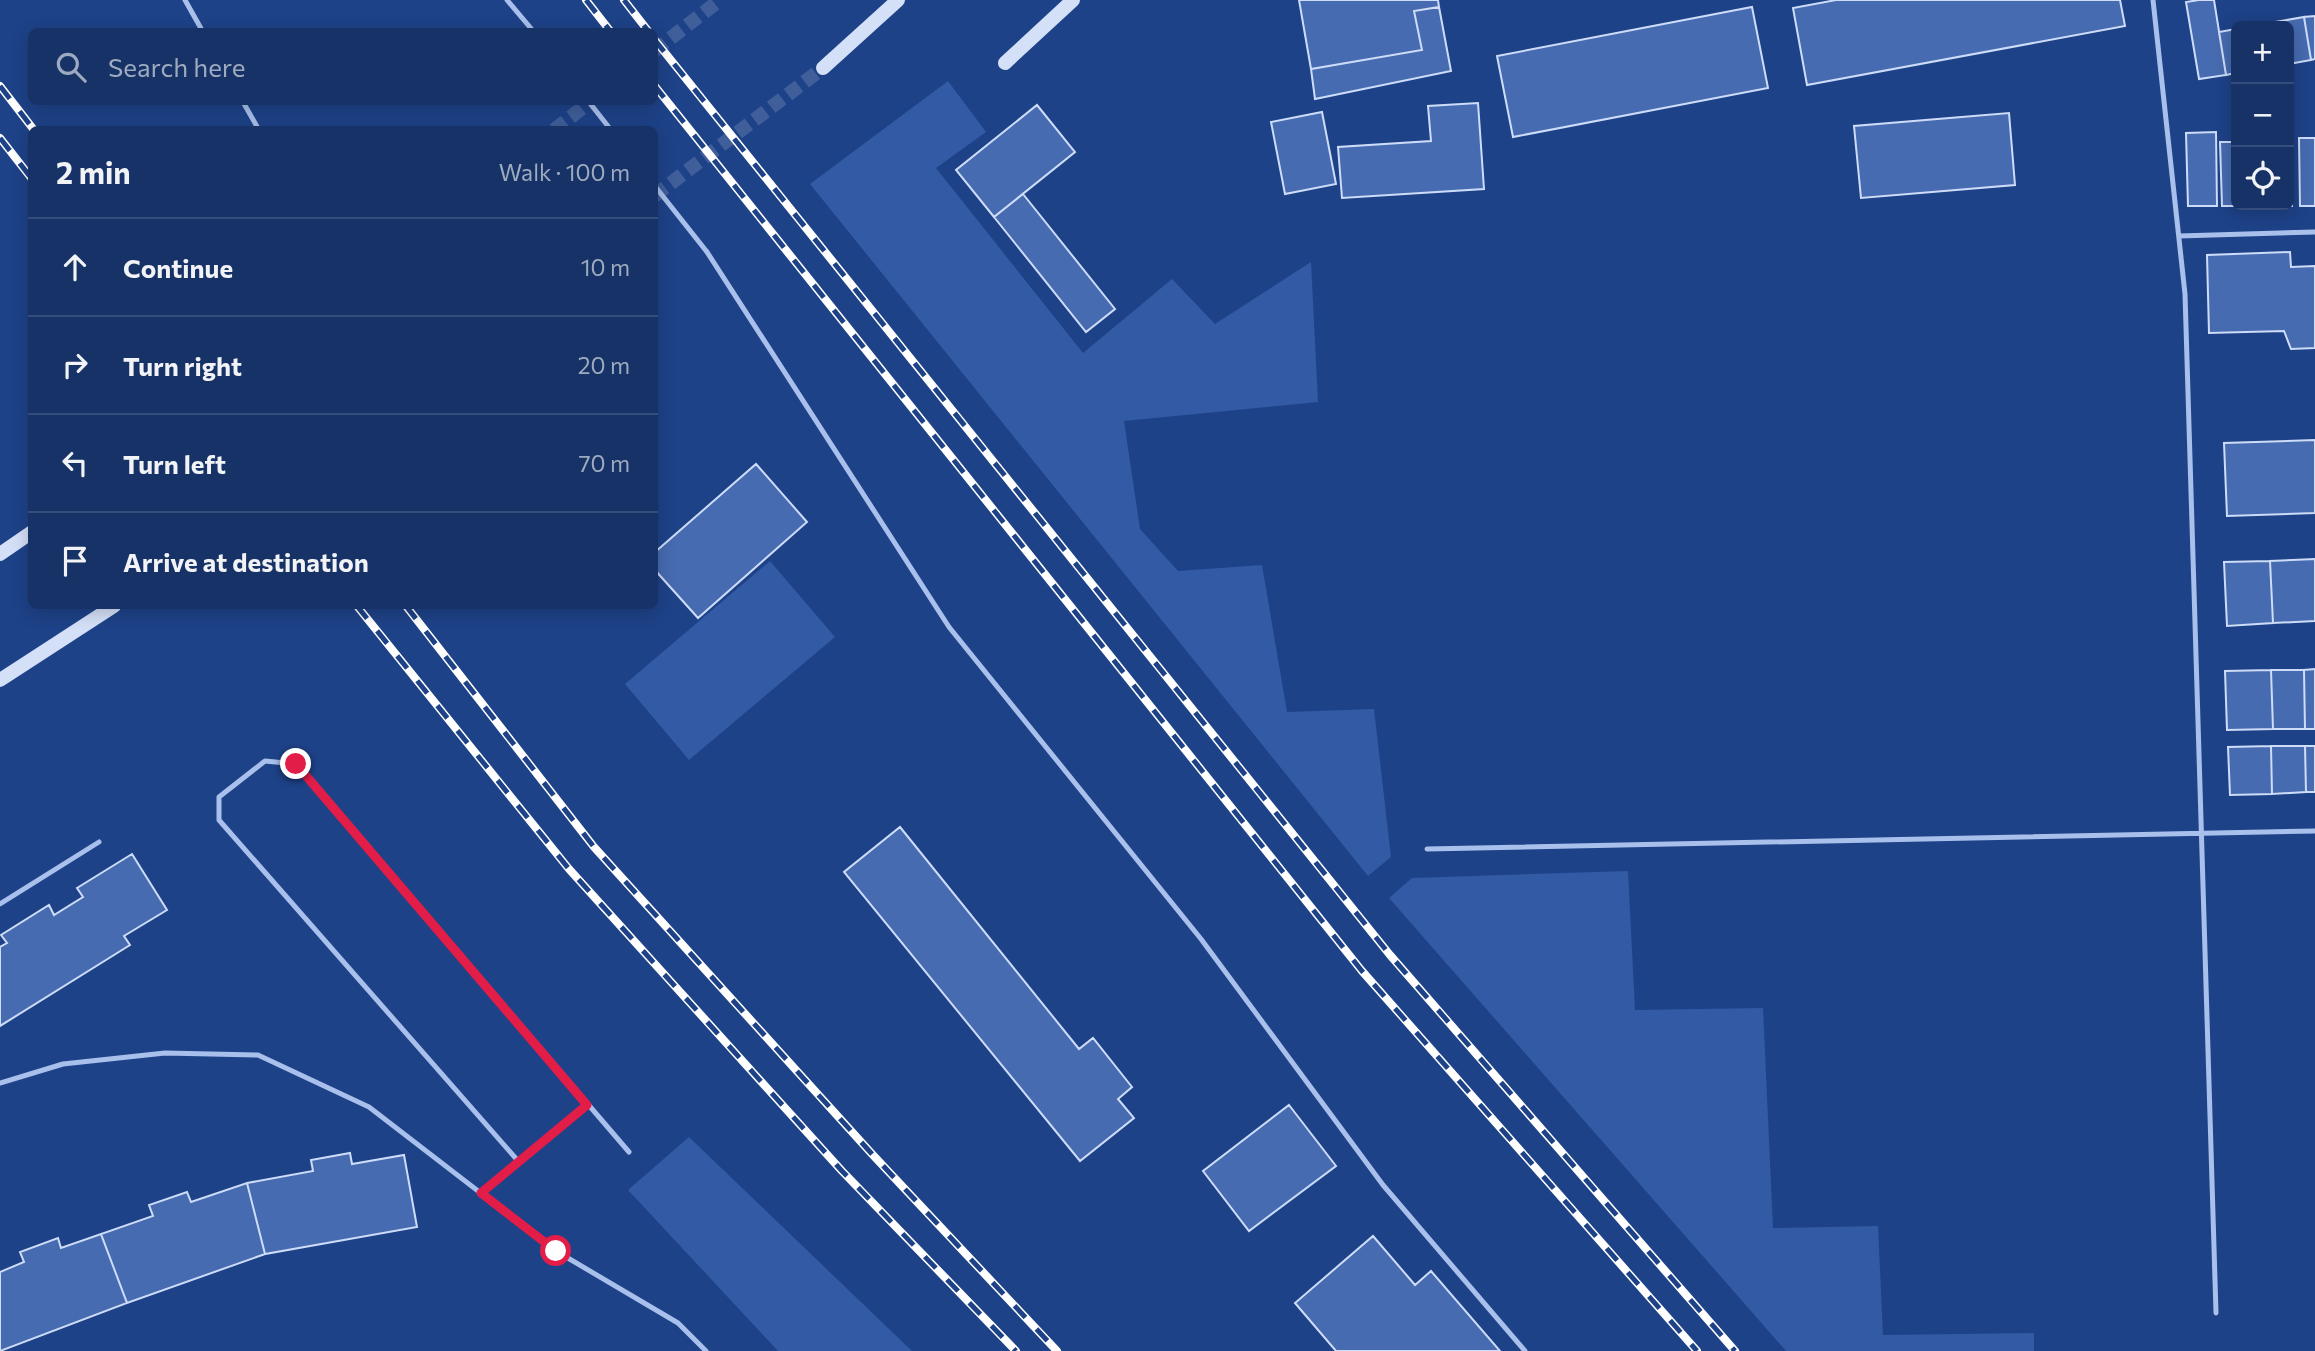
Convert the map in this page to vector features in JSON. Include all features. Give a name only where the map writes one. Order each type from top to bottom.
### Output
[{"type":"main road","points":[[823,68],[898,0]]},
{"type":"main road","points":[[1005,63],[1073,0]]},
{"type":"main road","points":[[0,554],[28,535]]},
{"type":"main road","points":[[0,680],[109,609]]},
{"type":"lane","points":[[186,0],[201,28]]},
{"type":"lane","points":[[508,0],[531,28]]},
{"type":"lane","points":[[2153,0],[2185,294],[2216,1313]]},
{"type":"lane","points":[[245,105],[257,126]]},
{"type":"lane","points":[[591,105],[608,126]]},
{"type":"lane","points":[[658,190],[707,252],[949,627],[1201,939],[1383,1185],[1525,1351]]},
{"type":"lane","points":[[2179,236],[2315,233]]},
{"type":"lane","points":[[519,1162],[219,820],[219,797],[265,761],[296,764],[629,1152]]},
{"type":"lane","points":[[1427,849],[2315,831]]},
{"type":"lane","points":[[0,904],[99,842]]},
{"type":"lane","points":[[0,1083],[63,1064],[88,1061],[165,1053],[258,1055],[369,1107],[556,1251],[678,1323],[706,1351]]},
{"type":"lane","points":[[481,1193],[587,1105]]},
{"type":"shaded area","points":[[948,81],[986,132],[936,168],[1083,353],[1172,279],[1215,324],[1311,262],[1318,402],[1124,421],[1140,529],[1178,571],[1262,565],[1287,712],[1374,709],[1391,857],[1368,876],[810,184]]},
{"type":"shaded area","points":[[770,561],[835,637],[689,760],[625,684]]},
{"type":"shaded area","points":[[1628,871],[1635,1010],[1763,1008],[1773,1228],[1878,1226],[1883,1335],[2034,1333],[2034,1351],[1786,1351],[1389,898],[1412,878]]},
{"type":"shaded area","points":[[689,1137],[912,1351],[778,1351],[628,1190]]},
{"type":"building","points":[[1299,0],[1438,0],[1439,7],[1414,11],[1422,50],[1311,69]]},
{"type":"building","points":[[1836,0],[2120,0],[2125,26],[1807,85],[1793,8]]},
{"type":"building","points":[[2214,0],[2226,75],[2199,79],[2186,2]]},
{"type":"building","points":[[1439,7],[1451,71],[1315,99],[1311,69],[1422,50],[1414,11]]},
{"type":"building","points":[[1752,7],[1768,88],[1513,137],[1497,56]]},
{"type":"building","points":[[2315,16],[2315,59],[2311,60],[2304,17]]},
{"type":"building","points":[[2304,17],[2311,60],[2294,63],[2294,21],[2281,21]]},
{"type":"building","points":[[2231,30],[2231,74],[2226,75],[2219,32]]},
{"type":"building","points":[[1478,103],[1484,189],[1342,198],[1338,147],[1431,141],[1428,106]]},
{"type":"building","points":[[1037,105],[1075,152],[994,217],[956,170]]},
{"type":"building","points":[[1322,112],[1336,184],[1285,194],[1271,122]]},
{"type":"building","points":[[2009,113],[2015,185],[1861,198],[1854,126]]},
{"type":"building","points":[[2216,132],[2217,206],[2188,206],[2186,133]]},
{"type":"building","points":[[2299,138],[2315,138],[2315,206],[2300,206]]},
{"type":"building","points":[[2220,142],[2231,142],[2231,206],[2222,206]]},
{"type":"building","points":[[1023,194],[1115,309],[1086,332],[994,217]]},
{"type":"building","points":[[2290,252],[2291,267],[2315,266],[2315,348],[2291,349],[2284,331],[2209,333],[2207,255]]},
{"type":"building","points":[[2315,440],[2315,513],[2227,516],[2224,443]]},
{"type":"building","points":[[756,464],[807,522],[698,618],[658,573],[658,550]]},
{"type":"building","points":[[2315,559],[2315,621],[2273,623],[2270,561]]},
{"type":"building","points":[[2270,561],[2273,623],[2227,626],[2224,562]]},
{"type":"building","points":[[2315,669],[2315,729],[2305,729],[2304,670]]},
{"type":"building","points":[[2271,670],[2273,729],[2227,730],[2225,671]]},
{"type":"building","points":[[2271,670],[2304,670],[2305,729],[2273,729]]},
{"type":"building","points":[[2271,746],[2272,794],[2230,795],[2228,747]]},
{"type":"building","points":[[2271,746],[2305,746],[2306,792],[2272,794]]},
{"type":"building","points":[[2305,746],[2315,746],[2315,792],[2306,792]]},
{"type":"building","points":[[900,827],[1079,1049],[1093,1038],[1132,1087],[1118,1099],[1134,1118],[1080,1161],[844,872]]},
{"type":"building","points":[[132,854],[167,910],[124,936],[130,945],[0,1026],[0,947],[7,943],[1,935],[49,905],[54,915],[83,897],[77,888]]},
{"type":"building","points":[[1289,1105],[1336,1166],[1249,1231],[1203,1171]]},
{"type":"building","points":[[350,1153],[352,1164],[404,1155],[417,1227],[265,1254],[247,1183],[313,1171],[311,1160]]},
{"type":"building","points":[[247,1183],[265,1254],[127,1303],[101,1234],[153,1216],[149,1205],[187,1192],[191,1202]]},
{"type":"building","points":[[101,1234],[127,1303],[0,1351],[0,1272],[24,1262],[20,1252],[58,1238],[61,1248]]},
{"type":"building","points":[[1373,1236],[1415,1285],[1431,1271],[1500,1351],[1336,1351],[1295,1303]]},
{"type":"tunnel","points":[[658,48],[720,0]]},
{"type":"tunnel","points":[[658,193],[823,68]]},
{"type":"tunnel","points":[[559,126],[586,105]]},
{"type":"railway","points":[[586,0],[608,28]]},
{"type":"railway","points":[[624,0],[646,28]]},
{"type":"railway","points":[[658,44],[1390,955],[1735,1351]]},
{"type":"railway","points":[[0,86],[31,126]]},
{"type":"railway","points":[[658,90],[1362,971],[1697,1351]]},
{"type":"railway","points":[[0,138],[28,174]]},
{"type":"railway","points":[[359,609],[569,869],[842,1171],[1016,1351]]},
{"type":"railway","points":[[408,609],[594,847],[872,1154],[1057,1351]]},
{"type":"route","points":[[296,764],[587,1105],[481,1193],[556,1251]]}]
